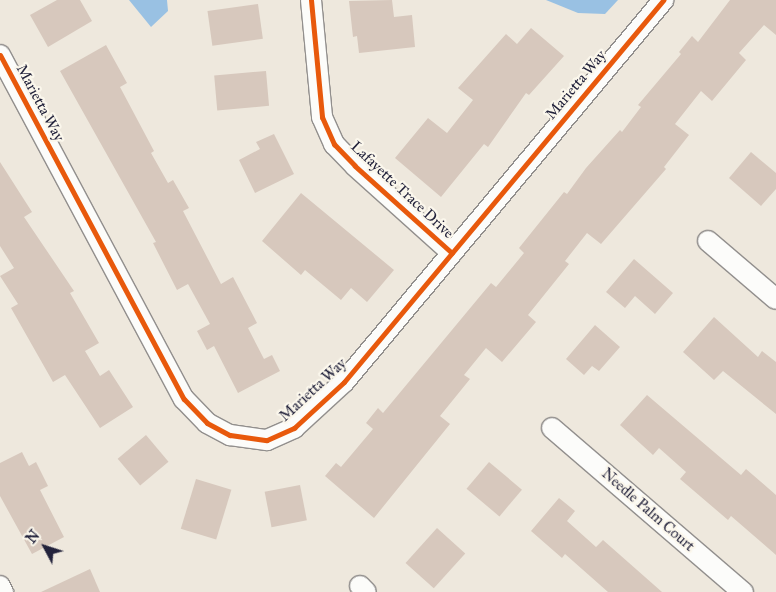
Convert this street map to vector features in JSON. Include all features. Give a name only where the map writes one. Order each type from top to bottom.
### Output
[{"type":"street","name":"Lafayette Trace Drive","points":[[311,0],[322,117],[334,144],[355,166],[452,253]]},
{"type":"street","name":"Marietta Way","points":[[0,55],[184,398],[207,422],[230,435],[267,440],[294,428],[344,382],[664,0]]},
{"type":"street","points":[[708,241],[776,299]]},
{"type":"street","name":"Needle Palm Court","points":[[552,428],[743,592]]},
{"type":"street","points":[[0,586],[3,592]]},
{"type":"water","points":[[129,0],[167,0],[168,11],[151,27]]},
{"type":"water","points":[[546,0],[618,0],[605,14],[578,13]]},
{"type":"building","points":[[57,0],[80,0],[92,21],[48,47],[30,15]]},
{"type":"building","points":[[392,0],[394,17],[412,15],[415,47],[359,53],[357,36],[353,37],[349,1]]},
{"type":"building","points":[[730,0],[776,0],[776,35],[764,25],[739,53],[746,60],[712,101],[701,91],[675,124],[689,135],[664,167],[666,169],[601,244],[587,233],[565,261],[569,264],[528,315],[536,322],[502,362],[486,348],[464,375],[470,379],[440,416],[450,424],[374,518],[325,476],[336,463],[341,467],[373,429],[366,423],[378,408],[383,413],[491,283],[496,287],[524,253],[519,248],[564,192],[567,194],[586,168],[620,130],[622,132],[641,107],[638,105],[681,54],[679,52],[692,36],[698,42]]},
{"type":"building","points":[[258,4],[263,39],[212,46],[207,11]]},
{"type":"building","points":[[531,28],[564,56],[529,95],[526,93],[488,147],[484,144],[441,197],[395,158],[428,118],[447,133],[473,100],[458,88],[506,34],[517,44]]},
{"type":"building","points":[[106,45],[127,83],[120,87],[154,151],[151,153],[168,183],[173,180],[189,208],[183,211],[221,284],[233,277],[257,323],[248,328],[264,359],[272,355],[280,371],[238,393],[214,346],[207,350],[197,331],[210,324],[188,284],[177,290],[153,243],[156,242],[60,71]]},
{"type":"building","points":[[266,71],[269,106],[217,110],[214,76]]},
{"type":"building","points":[[274,134],[294,174],[255,193],[239,160],[260,149],[256,142]]},
{"type":"building","points":[[751,152],[776,173],[776,189],[761,206],[729,178]]},
{"type":"building","points":[[0,162],[32,212],[24,217],[74,291],[70,293],[99,343],[85,351],[100,376],[109,370],[133,407],[100,428],[65,375],[53,382],[11,308],[18,304],[0,276],[14,268],[0,246]]},
{"type":"building","points":[[301,193],[394,270],[367,302],[351,288],[341,300],[305,270],[301,275],[262,241]]},
{"type":"building","points":[[634,259],[673,293],[655,314],[635,296],[625,308],[606,292]]},
{"type":"building","points":[[714,317],[758,357],[762,351],[776,362],[776,414],[723,371],[714,380],[683,352]]},
{"type":"building","points":[[595,325],[620,347],[599,371],[592,366],[584,375],[566,359]]},
{"type":"building","points":[[647,395],[741,475],[746,469],[776,495],[776,555],[731,516],[728,520],[680,479],[686,472],[659,448],[653,455],[620,425]]},
{"type":"building","points":[[146,435],[168,462],[140,486],[118,459]]},
{"type":"building","points":[[22,452],[29,466],[36,462],[48,486],[40,490],[64,537],[32,554],[0,496],[0,463]]},
{"type":"building","points":[[489,462],[522,490],[499,516],[467,489]]},
{"type":"building","points":[[196,479],[231,490],[216,540],[181,529]]},
{"type":"building","points":[[300,485],[307,520],[272,527],[265,492]]},
{"type":"building","points":[[559,498],[575,511],[567,521],[596,547],[603,540],[662,592],[608,592],[565,554],[562,558],[531,531]]},
{"type":"building","points":[[437,528],[465,553],[434,588],[406,563]]},
{"type":"building","points":[[90,569],[100,592],[41,592]]},
{"type":"cycle path","points":[[311,0],[322,117],[334,144],[355,166],[452,253]]},
{"type":"cycle path","points":[[0,55],[184,399],[207,423],[230,435],[267,440],[294,428],[344,382],[663,0]]}]
